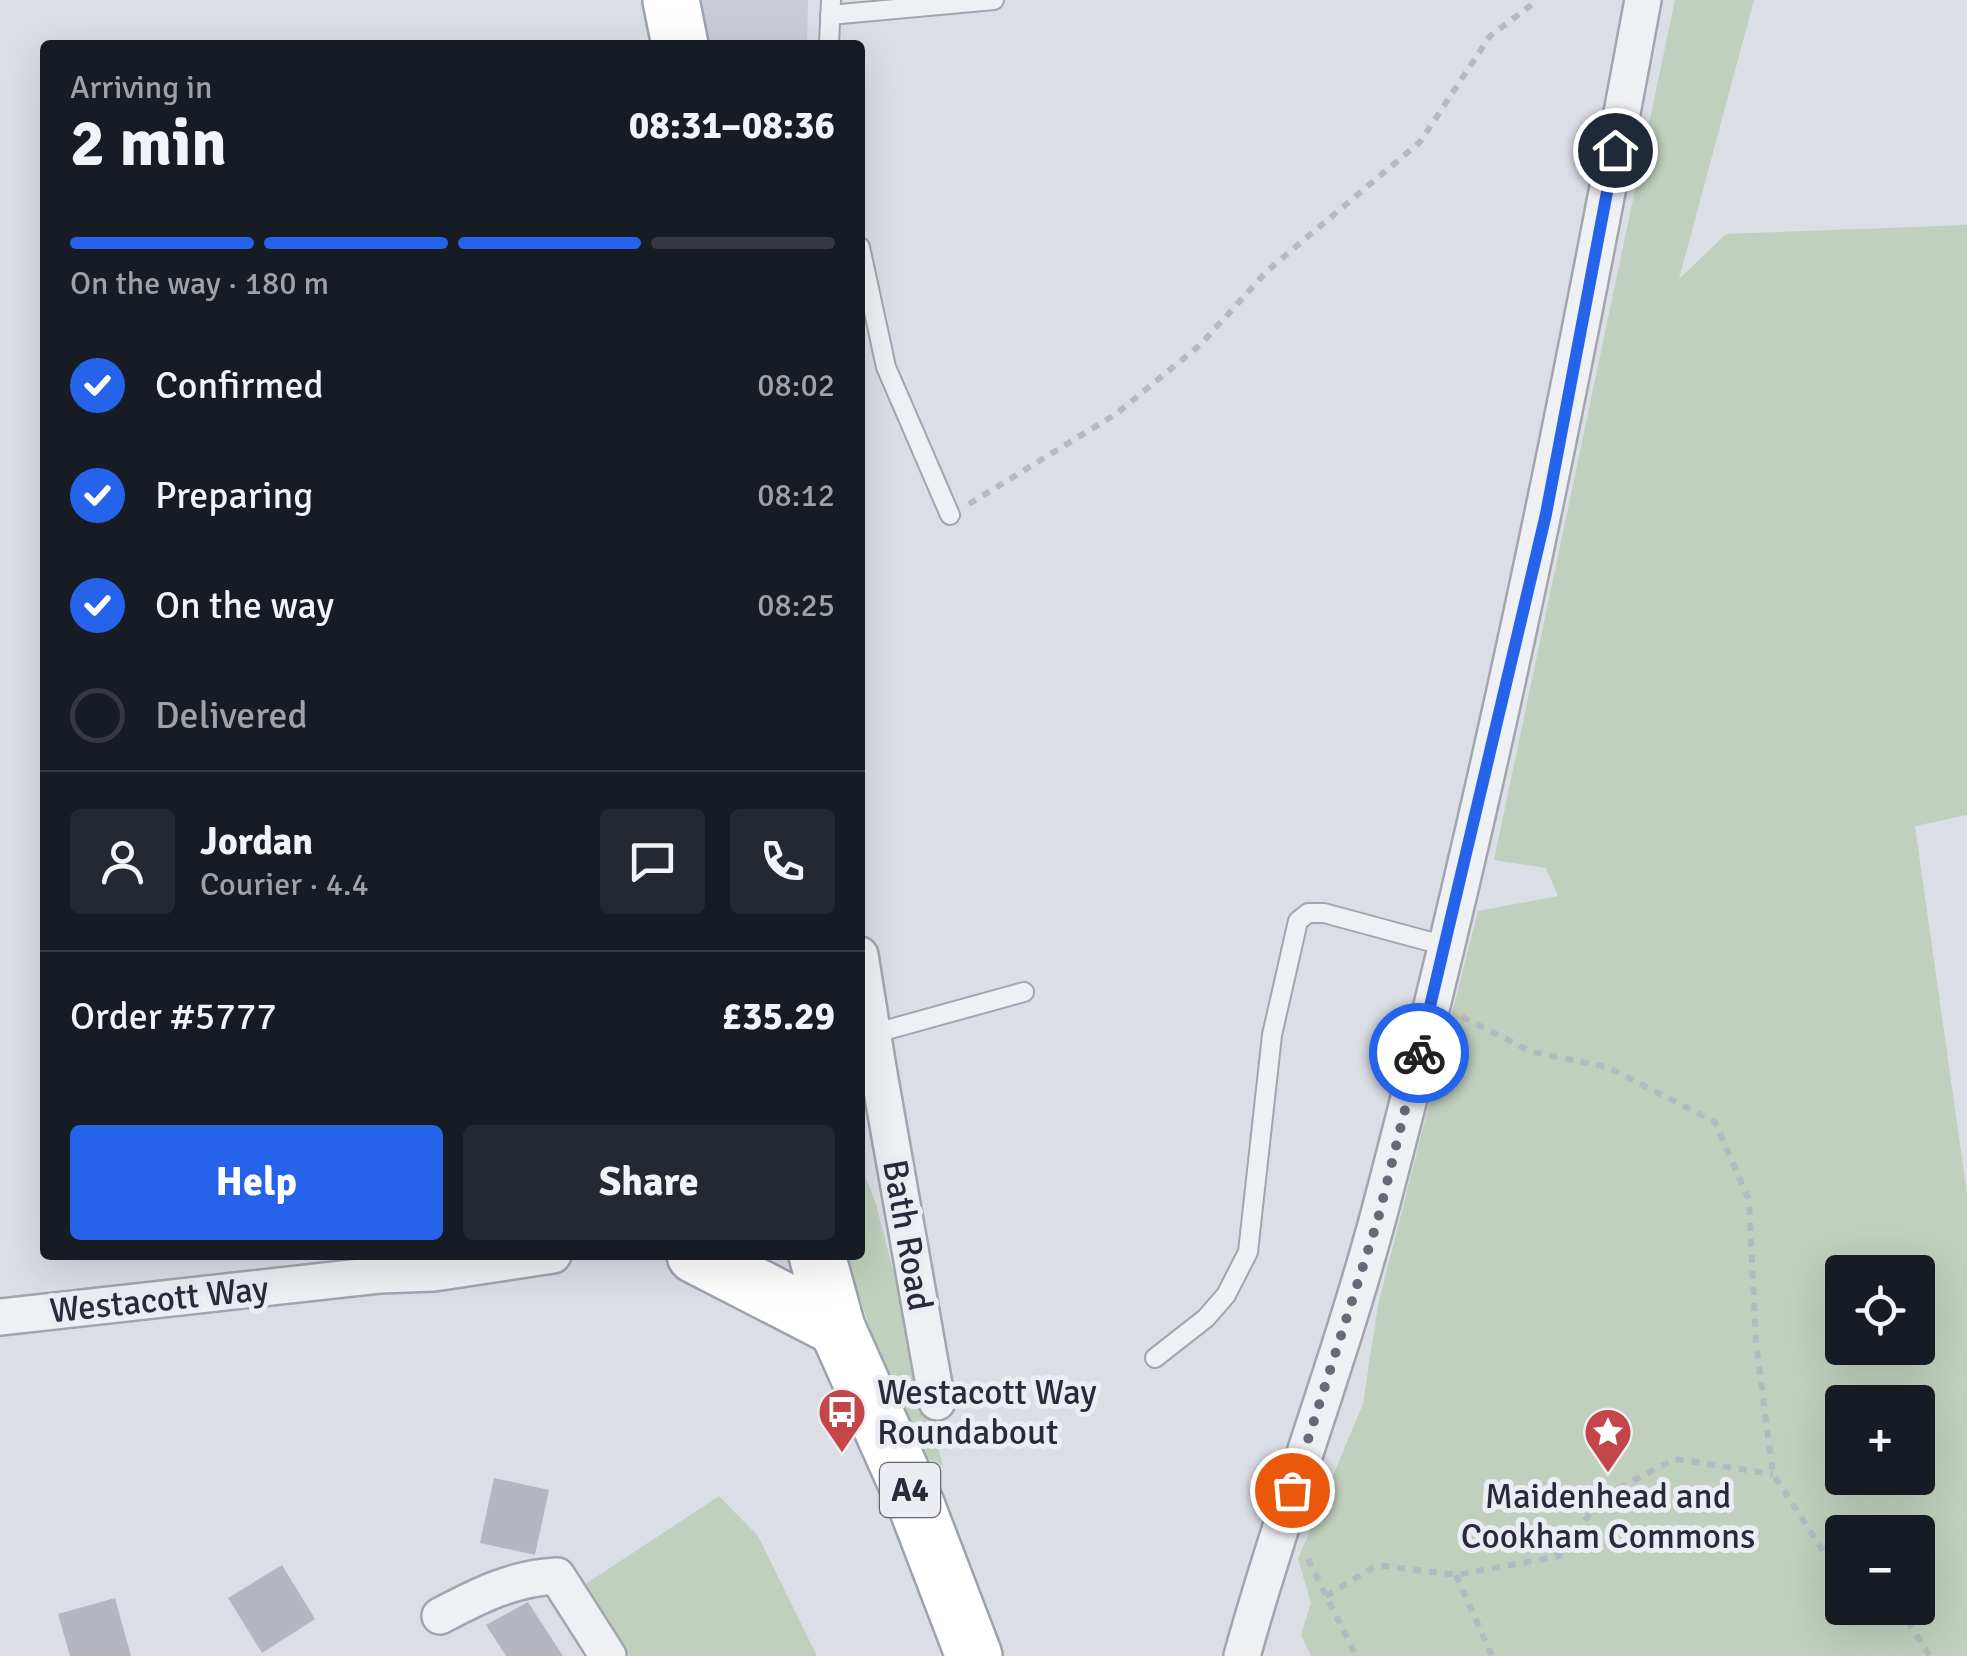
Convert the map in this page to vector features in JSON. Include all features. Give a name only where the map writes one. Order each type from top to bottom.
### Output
[{"type":"main road","points":[[671,0],[679,40]]},
{"type":"main road","points":[[705,1260],[837,1328]]},
{"type":"main road","name":"A4","points":[[818,1260],[837,1328],[917,1507],[974,1656]]},
{"type":"street","points":[[1242,1656],[1378,1219],[1446,946],[1546,514],[1643,0]]},
{"type":"street","name":"Bath Road","points":[[865,1007],[870,1059],[936,1402]]},
{"type":"street","name":"Westacott Way","points":[[0,1317],[390,1265],[434,1273],[520,1260]]},
{"type":"street","points":[[440,1616],[484,1592],[531,1577],[557,1576],[608,1656]]},
{"type":"lane","points":[[829,40],[831,7],[994,0]]},
{"type":"lane","points":[[865,270],[886,367],[950,515]]},
{"type":"lane","points":[[1156,1358],[1206,1318],[1226,1295],[1248,1252],[1272,1035],[1298,921],[1308,914],[1324,913],[1446,946]]},
{"type":"lane","points":[[870,1059],[1024,992]]},
{"type":"path","points":[[950,515],[1116,414],[1200,345],[1267,271],[1420,142],[1490,36],[1538,0]]},
{"type":"path","points":[[1432,1002],[1532,1052],[1607,1067],[1714,1122],[1749,1200],[1756,1342],[1773,1474],[1825,1554]]},
{"type":"path","points":[[1326,1596],[1378,1565],[1456,1574],[1559,1556],[1602,1497],[1675,1459],[1773,1474]]},
{"type":"path","points":[[1285,1514],[1356,1656]]},
{"type":"path","points":[[1456,1574],[1492,1656]]},
{"type":"path","points":[[1910,1625],[1930,1656]]},
{"type":"shaded area","points":[[698,0],[808,0],[807,40],[705,40]]},
{"type":"green space","points":[[1675,0],[1754,0],[1679,279],[1726,234],[1967,225],[1967,815],[1915,826],[1967,1194],[1967,1656],[1311,1656],[1301,1635],[1311,1603],[1298,1559],[1363,1404],[1378,1305],[1478,911],[1558,896],[1546,868],[1494,860]]},
{"type":"green space","points":[[865,1175],[876,1204],[943,1466],[923,1456],[876,1347],[848,1260],[865,1260]]},
{"type":"green space","points":[[719,1496],[758,1536],[817,1656],[630,1656],[584,1585]]},
{"type":"building","points":[[494,1478],[549,1490],[535,1555],[480,1543]]},
{"type":"building","points":[[282,1565],[315,1619],[262,1653],[228,1598]]},
{"type":"building","points":[[115,1598],[131,1656],[70,1656],[58,1614]]},
{"type":"building","points":[[528,1602],[563,1656],[506,1656],[486,1625]]},
{"type":"way so far","points":[[1292,1490],[1378,1219],[1419,1053]]},
{"type":"place","name":"Westacott Way Roundabout","points":[[842,1454]]},
{"type":"place","name":"Maidenhead and Cookham Commons","points":[[1608,1474]]},
{"type":"route","points":[[1419,1053],[1546,514],[1615,150]]}]
